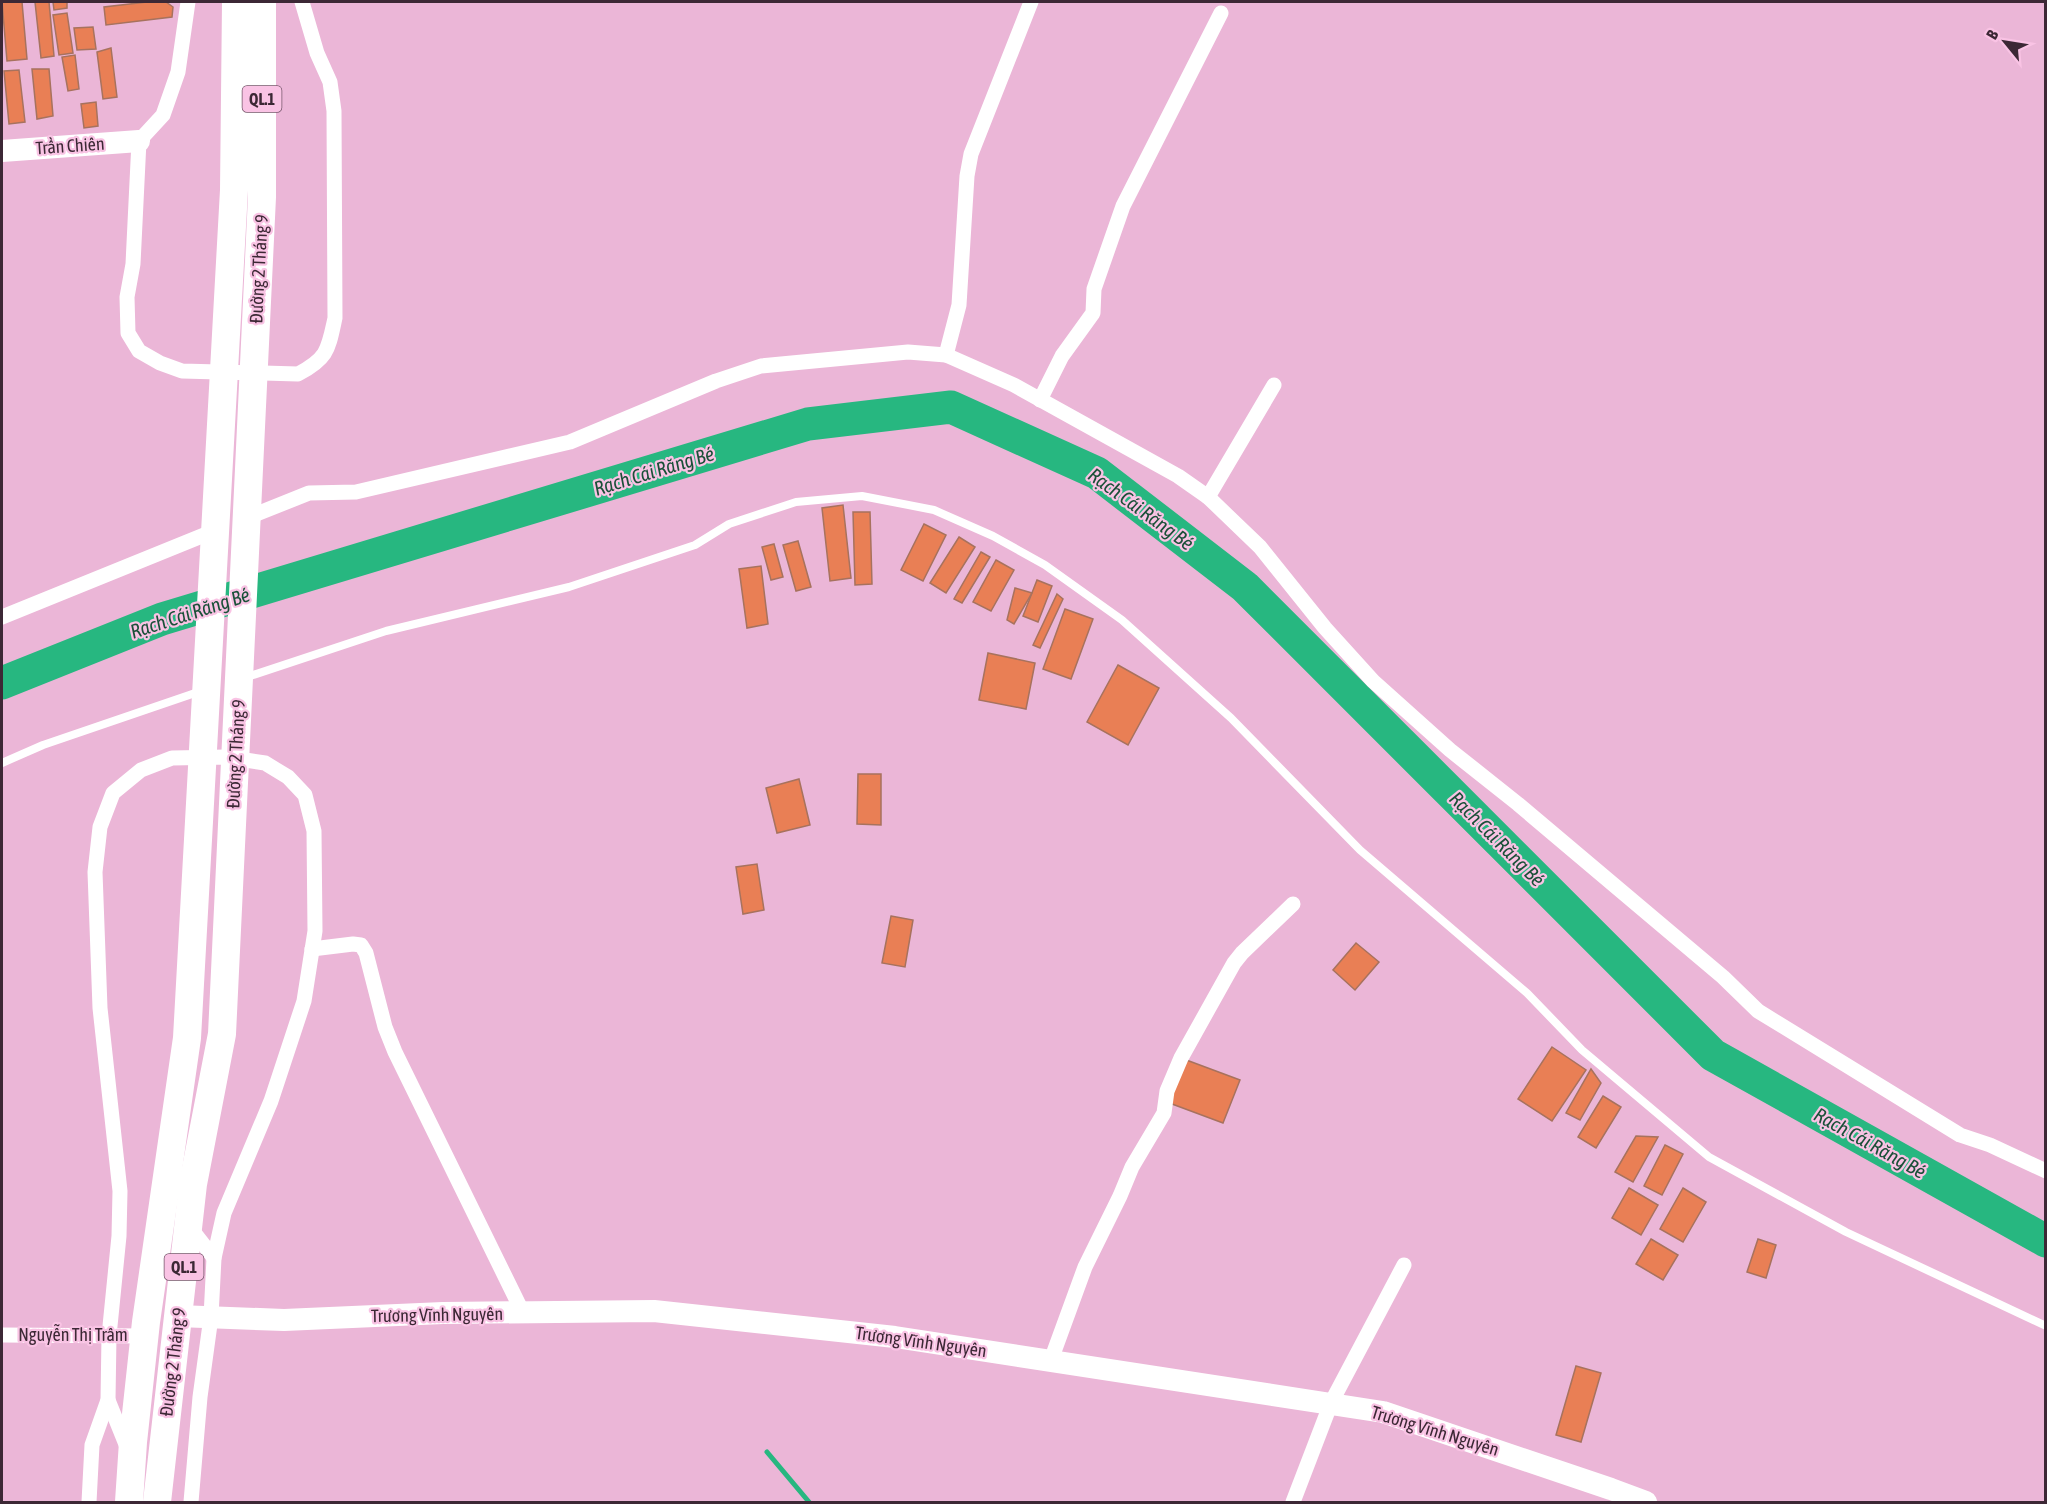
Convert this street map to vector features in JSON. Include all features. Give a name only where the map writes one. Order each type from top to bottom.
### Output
[{"type":"highway","name":"Đường 2 Tháng 9","points":[[129,1503],[145,1336],[187,1038],[234,190],[236,2]]},
{"type":"highway","name":"Đường 2 Tháng 9","points":[[157,1503],[193,1184],[222,1034],[262,197],[262,2]]},
{"type":"street","points":[[188,2],[178,72],[163,115],[139,141],[133,264],[127,297],[128,333],[140,351],[160,363],[182,371],[298,374],[314,366],[328,351],[334,318],[334,121],[330,82],[317,53],[302,2]]},
{"type":"street","points":[[946,355],[959,305],[967,176],[971,154],[1031,2]]},
{"type":"street","points":[[1040,400],[1062,356],[1093,314],[1094,289],[1124,206],[1221,13]]},
{"type":"street","name":"Trần Chiên","points":[[2,151],[139,141]]},
{"type":"street","points":[[2,617],[309,493],[356,492],[570,442],[716,381],[761,366],[908,352],[946,355],[1014,385],[1178,476],[1208,497],[1260,547],[1325,628],[1373,681],[1450,750],[1518,804],[1723,977],[1758,1011],[1960,1135],[1990,1145],[2046,1171]]},
{"type":"street","points":[[1208,497],[1274,385]]},
{"type":"street","points":[[89,1503],[92,1445],[108,1400],[120,1191],[100,1008],[95,872],[100,828],[113,793],[141,770],[172,758],[226,758],[265,763],[288,777],[305,795],[314,831],[315,931],[304,1001],[271,1101],[224,1213],[214,1258],[211,1317],[200,1397],[191,1503]]},
{"type":"street","points":[[1051,1360],[1085,1267],[1132,1167],[1164,1113],[1167,1091],[1181,1058],[1234,963],[1293,904]]},
{"type":"street","points":[[312,949],[353,944],[361,945],[366,953],[385,1027],[395,1052],[523,1313]]},
{"type":"street","points":[[189,1226],[214,1258]]},
{"type":"street","points":[[1293,1503],[1331,1403],[1404,1265]]},
{"type":"street","name":"Trương Vĩnh Nguyên","points":[[178,1316],[284,1320],[443,1313],[654,1311],[895,1337],[1383,1412],[1600,1485],[1646,1503]]},
{"type":"street","name":"Nguyễn Thị Trâm","points":[[2,1335],[145,1336]]},
{"type":"street","points":[[108,1400],[132,1459]]},
{"type":"lane","points":[[225,684],[386,631],[570,587],[695,545],[729,524],[796,502],[862,496],[934,510],[993,536],[1045,565],[1122,620],[1231,718],[1360,850],[1527,993],[1582,1050],[1709,1157],[1846,1232],[2046,1326]]},
{"type":"lane","points":[[2,763],[43,745],[214,687]]},
{"type":"building","points":[[2,2],[22,2],[27,59],[7,61]]},
{"type":"building","points":[[35,2],[49,2],[54,56],[41,58]]},
{"type":"building","points":[[53,2],[67,2],[67,8],[54,10]]},
{"type":"building","points":[[166,2],[173,7],[172,17],[106,25],[104,7]]},
{"type":"building","points":[[67,13],[73,53],[59,55],[53,15]]},
{"type":"building","points":[[93,27],[96,49],[77,50],[74,28]]},
{"type":"building","points":[[111,48],[117,97],[103,99],[97,52]]},
{"type":"building","points":[[75,55],[79,89],[68,91],[62,57]]},
{"type":"building","points":[[32,69],[49,69],[53,116],[37,119]]},
{"type":"building","points":[[19,70],[25,122],[9,124],[4,71]]},
{"type":"building","points":[[96,102],[98,126],[84,128],[81,104]]},
{"type":"building","points":[[843,505],[851,578],[830,581],[822,508]]},
{"type":"building","points":[[853,512],[870,512],[872,584],[855,585]]},
{"type":"building","points":[[924,524],[946,535],[923,581],[901,570]]},
{"type":"building","points":[[959,537],[975,547],[946,593],[930,583]]},
{"type":"building","points":[[798,541],[811,587],[796,591],[783,545]]},
{"type":"building","points":[[774,544],[783,577],[771,580],[762,547]]},
{"type":"building","points":[[981,552],[990,557],[962,603],[954,599]]},
{"type":"building","points":[[996,560],[1014,570],[991,611],[973,602]]},
{"type":"building","points":[[761,566],[768,624],[747,628],[739,569]]},
{"type":"building","points":[[1037,580],[1052,586],[1038,622],[1023,616]]},
{"type":"building","points":[[1015,588],[1032,593],[1014,624],[1007,620]]},
{"type":"building","points":[[1057,594],[1063,599],[1040,648],[1033,645]]},
{"type":"building","points":[[1065,609],[1093,619],[1071,679],[1043,669]]},
{"type":"building","points":[[988,653],[1035,663],[1026,709],[979,700]]},
{"type":"building","points":[[1118,665],[1159,688],[1128,745],[1087,722]]},
{"type":"building","points":[[858,774],[881,774],[881,825],[857,824]]},
{"type":"building","points":[[799,779],[810,825],[777,833],[766,788]]},
{"type":"building","points":[[757,864],[764,910],[743,914],[736,867]]},
{"type":"building","points":[[891,916],[913,920],[905,967],[882,963]]},
{"type":"building","points":[[1356,943],[1379,962],[1355,990],[1333,970]]},
{"type":"building","points":[[1552,1047],[1586,1070],[1552,1121],[1518,1099]]},
{"type":"building","points":[[1181,1058],[1240,1080],[1223,1123],[1164,1101]]},
{"type":"building","points":[[1591,1069],[1601,1083],[1580,1120],[1566,1113]]},
{"type":"building","points":[[1603,1096],[1621,1107],[1596,1148],[1578,1137]]},
{"type":"building","points":[[1636,1136],[1658,1137],[1633,1182],[1615,1172]]},
{"type":"building","points":[[1665,1145],[1683,1154],[1662,1195],[1644,1186]]},
{"type":"building","points":[[1629,1188],[1658,1205],[1641,1235],[1612,1218]]},
{"type":"building","points":[[1683,1188],[1706,1202],[1683,1242],[1660,1229]]},
{"type":"building","points":[[1651,1239],[1678,1255],[1663,1280],[1636,1264]]},
{"type":"building","points":[[1758,1239],[1776,1245],[1766,1278],[1747,1272]]},
{"type":"building","points":[[1576,1366],[1601,1373],[1581,1442],[1556,1435]]},
{"type":"waterway","name":"Rạch Cái Răng Bé","points":[[2,683],[162,619],[808,424],[951,407],[1097,473],[1245,587],[1713,1055],[2046,1241]]},
{"type":"waterway","points":[[767,1452],[809,1502]]}]
